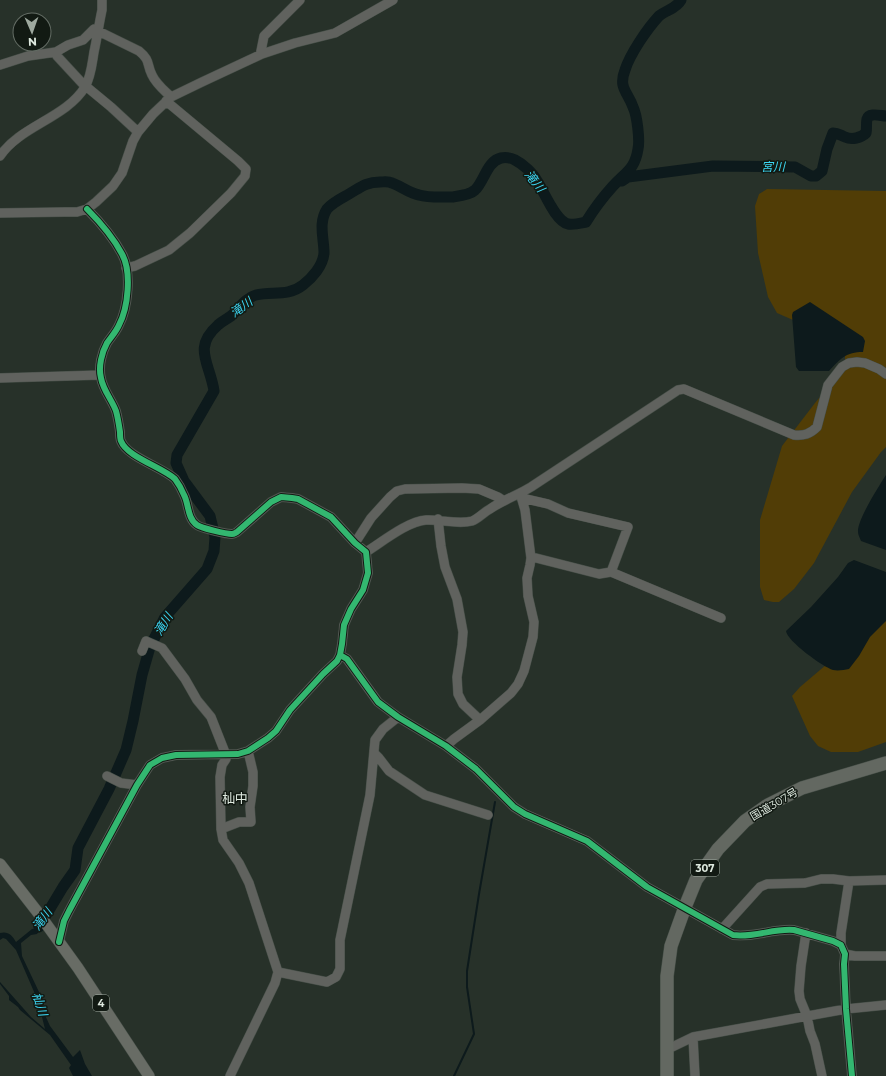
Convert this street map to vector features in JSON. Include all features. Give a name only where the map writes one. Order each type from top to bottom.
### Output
[{"type":"highway","name":"国道307号","points":[[667,1076],[667,976],[671,946],[696,880],[718,849],[745,821],[768,805],[802,788],[886,763]]},
{"type":"main road","name":"4","points":[[0,864],[52,931],[149,1076]]},
{"type":"street","points":[[0,155],[21,135],[69,104],[86,86],[91,74],[102,10],[102,0]]},
{"type":"street","points":[[262,54],[261,51],[264,36],[300,0]]},
{"type":"street","points":[[0,214],[77,212],[86,209],[113,186],[122,173],[133,141],[138,132],[153,114],[169,99],[262,54],[295,43],[335,33],[393,0]]},
{"type":"street","points":[[0,65],[28,56],[56,52],[68,45],[83,40],[94,29],[98,30],[145,55],[148,59],[152,75],[169,99],[238,160],[246,169],[245,176],[231,193],[190,233],[169,250],[135,266],[126,268]]},
{"type":"street","points":[[56,52],[57,56],[86,86],[138,132]]},
{"type":"street","points":[[59,942],[68,911],[137,785],[150,765],[162,758],[176,755],[238,754],[248,751],[276,731],[290,710],[337,661],[342,644],[344,625],[351,609],[363,590],[368,573],[366,552],[355,543],[331,517],[292,498],[280,497],[271,502],[233,534],[202,528],[195,524],[190,517],[184,495],[175,479],[127,450],[120,441],[117,413],[100,375],[102,357],[107,343],[119,326],[125,311],[127,296],[126,268],[123,255],[114,241],[100,223],[86,209]]},
{"type":"street","points":[[366,552],[410,524],[424,520],[438,519],[461,522],[473,521],[490,508],[504,501],[521,496],[678,390],[684,389],[794,435],[800,436],[814,431],[817,427],[828,385],[842,367],[849,363],[866,363],[886,374]]},
{"type":"street","points":[[0,378],[100,375]]},
{"type":"street","points":[[355,543],[371,518],[397,491],[405,489],[479,489],[504,501]]},
{"type":"street","points":[[446,746],[480,720],[511,693],[518,684],[524,671],[533,637],[534,622],[528,596],[527,578],[531,558],[525,510],[521,496]]},
{"type":"street","points":[[521,496],[548,504],[568,513],[628,527],[611,572]]},
{"type":"street","points":[[438,519],[445,567],[456,599],[463,632],[457,677],[458,694],[463,704],[480,720]]},
{"type":"street","points":[[531,558],[599,574],[611,572],[721,618]]},
{"type":"street","points":[[142,651],[146,641],[160,647],[185,679],[196,700],[211,718],[226,755],[226,759],[222,765],[220,777],[220,829],[224,840],[239,862],[249,884],[278,972],[276,982],[230,1076]]},
{"type":"street","points":[[340,654],[347,659],[378,702],[398,717],[446,746],[476,769],[514,807],[524,814],[587,841],[647,887],[733,935],[754,935],[788,929],[833,941],[841,945]]},
{"type":"street","points":[[278,972],[327,982],[336,977],[340,969],[340,940],[370,795],[375,740],[383,729],[398,717]]},
{"type":"street","points":[[220,829],[239,822],[251,822],[250,807],[253,772],[248,751]]},
{"type":"street","points":[[374,753],[389,771],[425,795],[488,815]]},
{"type":"street","points":[[109,776],[121,783],[137,785]]},
{"type":"street","points":[[722,929],[760,887],[767,884],[805,883],[821,879],[849,881],[886,880]]},
{"type":"street","points":[[849,881],[841,932],[841,945],[845,954],[846,1009],[852,1076]]},
{"type":"street","points":[[806,933],[799,991],[815,1044],[822,1076]]},
{"type":"street","points":[[845,954],[855,956],[886,956]]},
{"type":"street","points":[[666,1050],[692,1037],[846,1009],[886,1005]]},
{"type":"street","points":[[692,1037],[695,1076]]},
{"type":"shaded area","points":[[767,189],[886,191],[886,447],[852,492],[814,563],[794,589],[779,602],[764,600],[760,587],[760,520],[782,446],[843,369],[845,354],[809,327],[777,313],[768,297],[758,253],[755,206],[759,194]]},
{"type":"shaded area","points":[[886,614],[886,742],[858,752],[831,752],[818,746],[810,736],[792,696],[800,687]]},
{"type":"water","points":[[810,302],[863,337],[865,341],[863,352],[852,353],[844,357],[829,371],[799,371],[796,367],[792,315],[793,312]]},
{"type":"water","points":[[886,475],[886,550],[861,541],[858,532],[861,520]]},
{"type":"water","points":[[854,560],[886,572],[886,621],[870,637],[859,656],[849,669],[833,670],[814,659],[799,647],[792,641],[786,631],[811,607],[838,577],[848,563]]},
{"type":"water","name":"杣川","points":[[46,913],[47,919],[37,934],[31,935],[21,943],[22,956],[39,992],[45,1015],[50,1026],[73,1057],[80,1050],[85,1064],[92,1076],[73,1076],[69,1068],[71,1065],[50,1035],[9,1000],[9,996],[0,984],[0,982],[31,1017],[45,1029],[38,1001],[16,950],[6,939],[3,938],[0,940],[0,933],[10,934],[16,942],[32,929],[37,928]]},
{"type":"waterway","name":"滝川","points":[[39,927],[75,870],[78,848],[109,789],[126,750],[142,675],[150,647],[165,617],[207,569],[214,551],[215,537],[210,516],[184,481],[176,463],[177,455],[214,391],[204,349],[210,333],[252,296],[292,291],[310,279],[319,267],[323,258],[322,225],[324,214],[332,204],[367,184],[375,182],[389,182],[412,193],[427,197],[461,196],[475,190],[492,163],[501,158],[508,158],[515,160],[528,169],[540,186],[554,212],[563,222],[568,224],[586,222],[606,194],[629,170],[637,156],[639,145],[637,121],[631,102],[623,86],[623,76],[627,64],[639,42],[654,21],[659,16],[674,7],[681,0]]},
{"type":"waterway","name":"宮川","points":[[622,181],[628,177],[713,166],[795,167],[811,176],[816,176],[822,171],[827,149],[833,133],[848,138],[859,137],[866,133],[868,117],[873,115],[886,116]]},
{"type":"waterway","points":[[454,1076],[474,1034],[467,987],[467,971],[495,802]]},
{"type":"cycle path","points":[[59,942],[64,921],[69,911],[137,785],[150,765],[162,758],[176,755],[238,754],[248,751],[276,731],[290,710],[337,661],[340,655],[344,625],[351,609],[363,590],[368,573],[366,552],[355,543],[331,517],[298,499],[281,497],[271,502],[233,534],[219,532],[197,525],[191,519],[186,499],[175,479],[162,470],[137,457],[125,447],[120,439],[116,411],[104,387],[100,369],[105,347],[118,328],[125,309],[128,290],[127,270],[122,254],[115,242],[87,209]]},
{"type":"cycle path","points":[[340,655],[347,659],[378,702],[398,717],[446,746],[476,769],[514,807],[525,814],[587,841],[647,887],[733,935],[741,936],[779,930],[794,930],[833,941],[841,945],[845,954],[846,1009],[852,1076]]},
{"type":"district","name":"杣中","points":[[235,798]]}]
